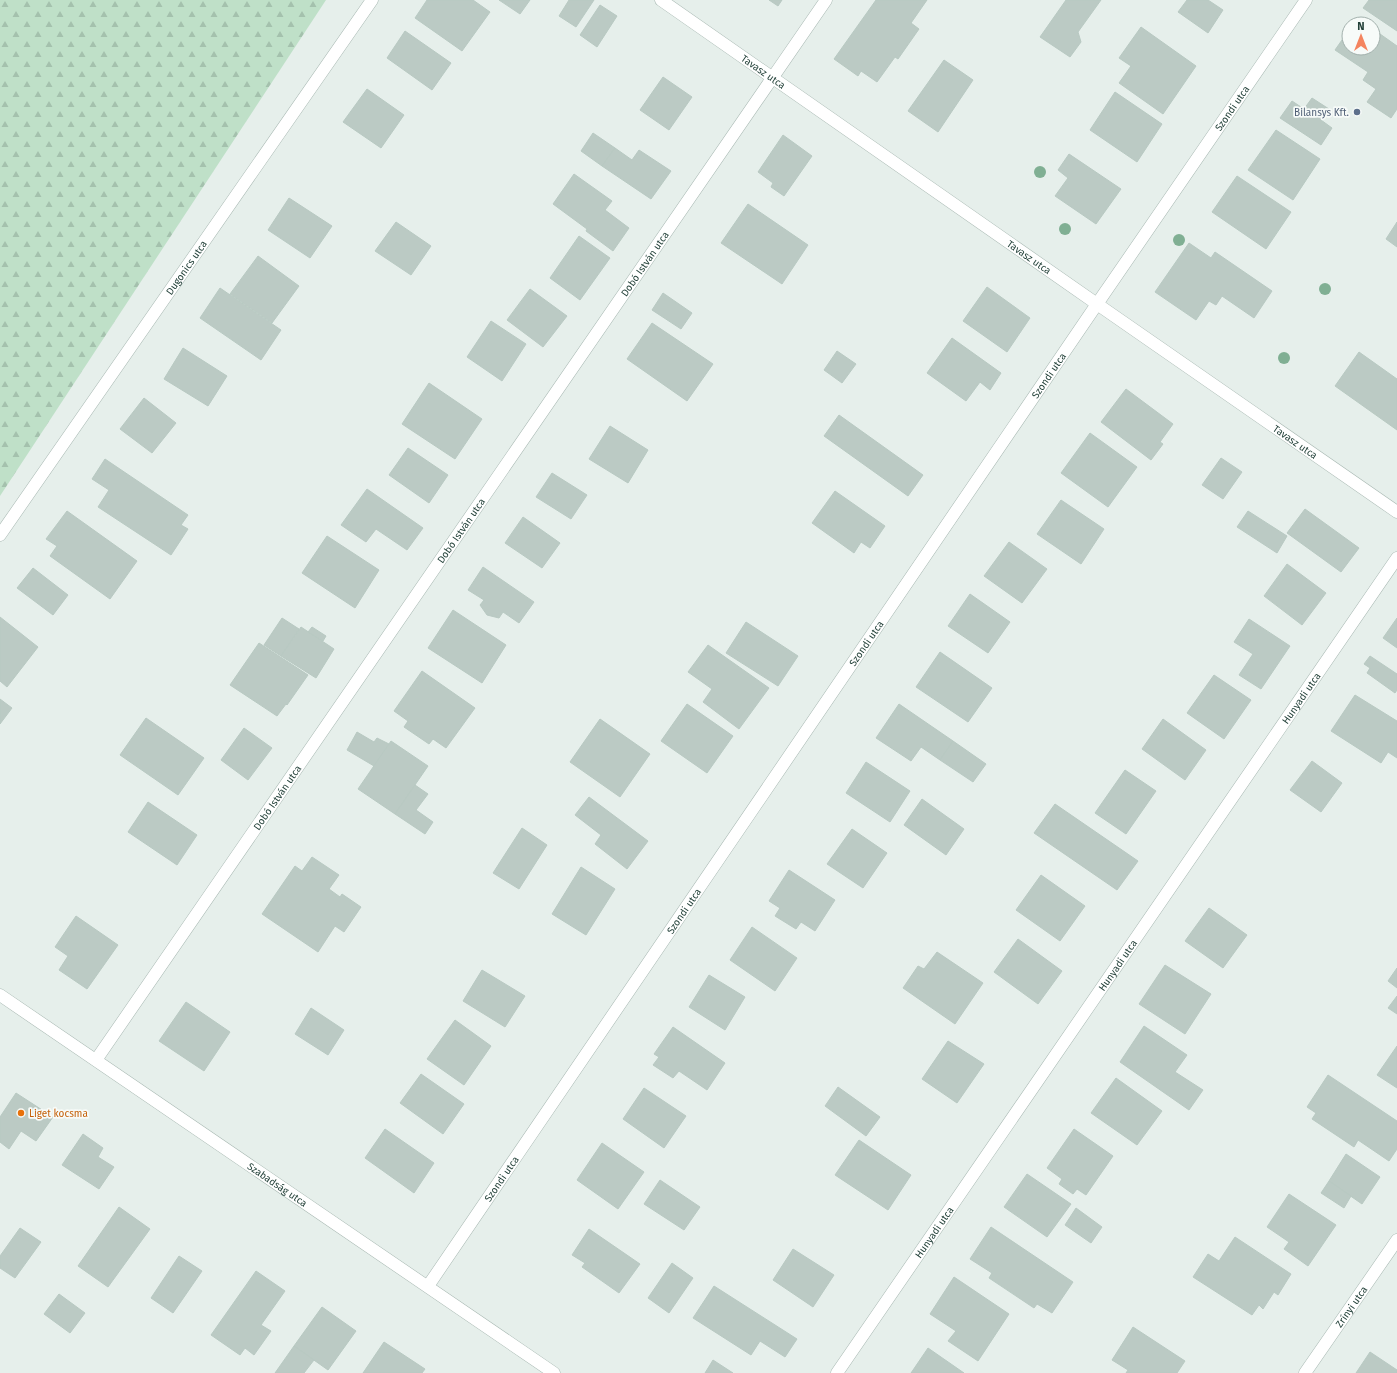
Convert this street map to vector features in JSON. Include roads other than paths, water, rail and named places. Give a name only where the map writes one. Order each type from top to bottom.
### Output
[{"type":"street","name":"Dugonics utca","points":[[0,535],[372,0]]},
{"type":"street","name":"Tavasz utca","points":[[661,0],[1397,512]]},
{"type":"street","name":"Dobó István utca","points":[[96,1060],[826,0]]},
{"type":"street","name":"Szondi utca","points":[[428,1286],[1306,0]]},
{"type":"street","name":"Hunyadi utca","points":[[837,1373],[1397,558]]},
{"type":"street","name":"Szabadság utca","points":[[0,995],[554,1373]]},
{"type":"street","name":"Zrínyi utca","points":[[1305,1373],[1397,1240]]},
{"type":"place","name":"Bilansys Kft.","points":[[1357,112]]},
{"type":"place","name":"Liget kocsma","points":[[21,1113]]}]
